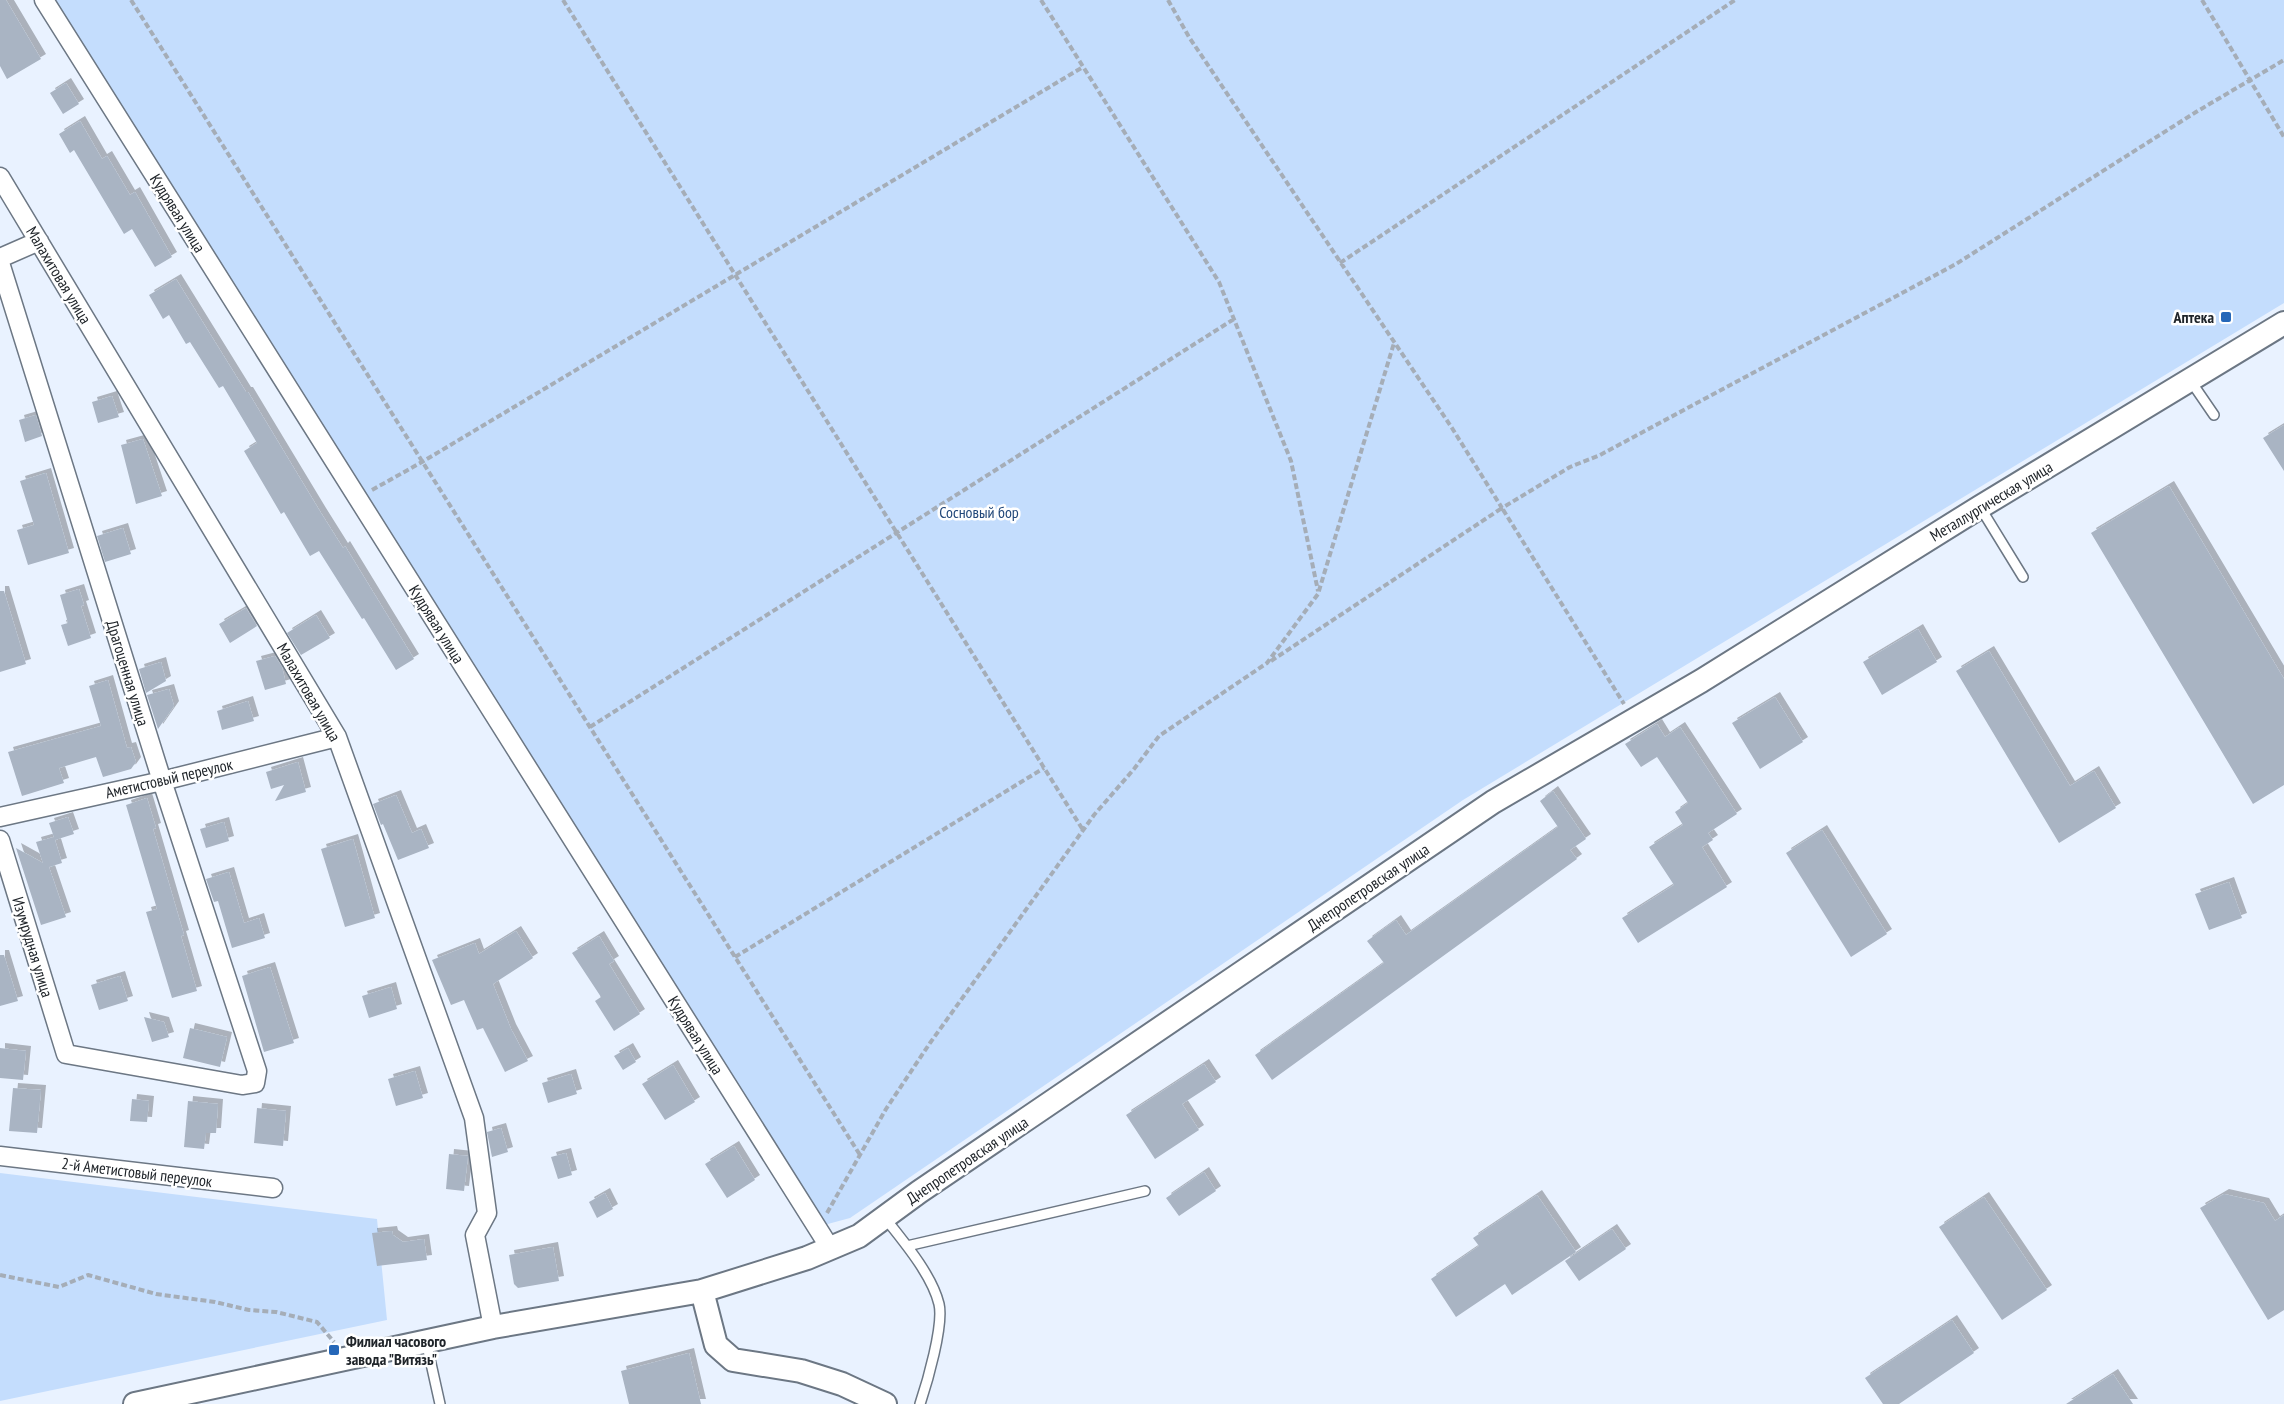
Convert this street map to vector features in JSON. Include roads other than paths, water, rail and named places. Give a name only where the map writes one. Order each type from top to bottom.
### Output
[{"type":"street","name":"Кудрявая улица","points":[[44,0],[830,1248]]},
{"type":"street","name":"Малахитовая улица","points":[[0,177],[337,737],[474,1118],[487,1213],[475,1235],[493,1327]]},
{"type":"street","points":[[0,258],[39,241]]},
{"type":"street","name":"Драгоценная улица","points":[[0,263],[162,781],[257,1071],[255,1083],[242,1085],[66,1054]]},
{"type":"street","name":"Металлургическая улица","points":[[1701,681],[1980,507],[2284,323]]},
{"type":"street","name":"Днепропетровская улица","points":[[135,1404],[493,1327],[702,1291],[807,1258],[859,1236],[919,1192],[1493,802],[1701,681]]},
{"type":"street","name":"Аметистовый переулок","points":[[0,817],[162,781],[337,737]]},
{"type":"street","name":"Изумрудная улица","points":[[0,840],[66,1054]]},
{"type":"street","name":"2-й Аметистовый переулок","points":[[0,1156],[273,1188]]},
{"type":"street","points":[[702,1291],[717,1345],[733,1360],[801,1371],[842,1384],[885,1404]]},
{"type":"lane","points":[[2190,380],[2214,415]]},
{"type":"lane","points":[[1980,507],[2023,577]]},
{"type":"lane","points":[[907,1246],[1145,1191]]},
{"type":"lane","points":[[885,1217],[907,1246],[931,1285],[940,1306],[937,1338],[929,1377],[920,1404]]},
{"type":"lane","points":[[426,1341],[440,1404]]},
{"type":"place","name":"Аптека","points":[[2226,317]]},
{"type":"place","name":"Филиал часового завода \"Витязь\"","points":[[334,1350]]},
{"type":"park label","name":"Сосновый бор","points":[[979,512]]}]
